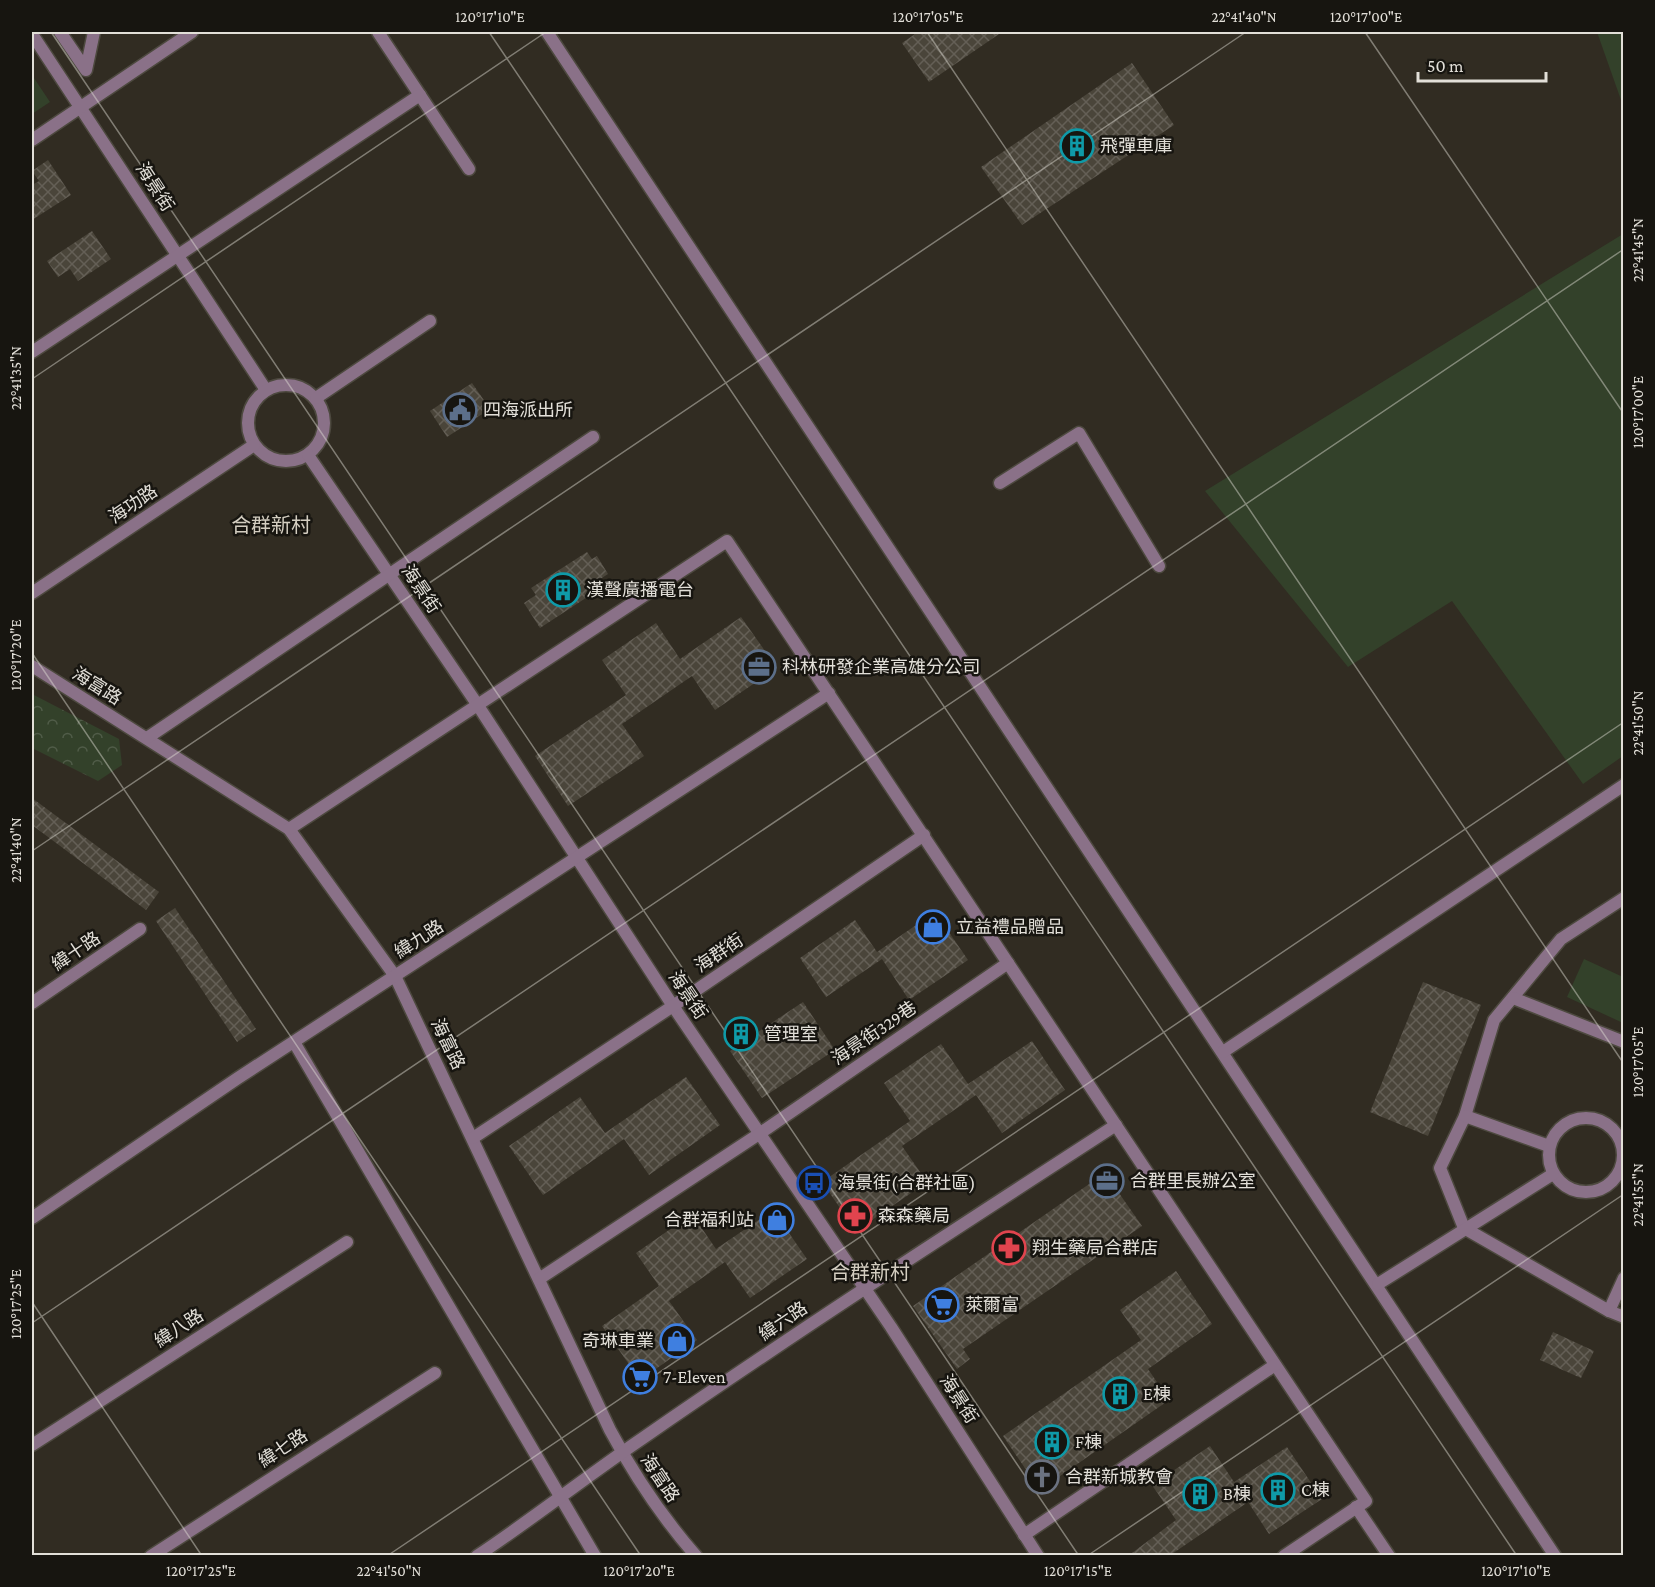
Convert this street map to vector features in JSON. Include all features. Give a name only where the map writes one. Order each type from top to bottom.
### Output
[{"type":"street","points":[[60,32],[86,70],[94,32]]},
{"type":"street","points":[[32,140],[192,32]]},
{"type":"street","points":[[378,32],[469,169]]},
{"type":"street","points":[[547,32],[1378,1284],[1555,1556]]},
{"type":"street","name":"海景街","points":[[32,34],[266,390]]},
{"type":"street","points":[[32,352],[420,95]]},
{"type":"street","points":[[316,398],[430,321]]},
{"type":"street","points":[[287,384],[298,386],[316,398],[322,409],[324,428],[317,446],[308,454],[285,462],[273,460],[254,445],[249,434],[249,415],[256,398],[266,390],[287,384]]},
{"type":"street","points":[[1000,483],[1079,434],[1159,566]]},
{"type":"street","points":[[147,738],[593,437]]},
{"type":"street","name":"海功路","points":[[32,593],[254,445]]},
{"type":"street","name":"海景街","points":[[308,454],[477,704],[673,1006],[864,1288],[1038,1556]]},
{"type":"street","points":[[289,829],[727,542],[1275,1365],[1361,1504],[1389,1556]]},
{"type":"street","name":"海富路","points":[[32,666],[289,829],[395,976],[622,1453],[673,1529],[696,1556]]},
{"type":"street","name":"緯九路","points":[[32,1218],[294,1042],[829,693]]},
{"type":"street","points":[[1223,1052],[1623,785]]},
{"type":"street","name":"海群街","points":[[472,1138],[673,1006],[924,835]]},
{"type":"street","points":[[1623,898],[1561,939],[1494,1020],[1465,1116],[1440,1168],[1464,1228],[1623,1317]]},
{"type":"street","name":"緯十路","points":[[32,1003],[140,929]]},
{"type":"street","name":"海景街329巷","points":[[539,1280],[759,1134],[1008,963]]},
{"type":"street","points":[[1512,998],[1623,1042]]},
{"type":"street","points":[[294,1042],[595,1556]]},
{"type":"street","points":[[1465,1116],[1549,1146]]},
{"type":"street","points":[[1596,1119],[1615,1132],[1621,1142],[1623,1166],[1612,1181],[1596,1191],[1584,1193],[1571,1190],[1553,1174],[1549,1165],[1549,1146],[1562,1126],[1572,1120],[1596,1119]]},
{"type":"street","name":"緯六路","points":[[477,1556],[561,1499],[622,1453],[864,1288],[1116,1125]]},
{"type":"street","points":[[1378,1284],[1553,1174]]},
{"type":"street","name":"緯八路","points":[[32,1445],[347,1242]]},
{"type":"street","points":[[1609,1311],[1623,1278]]},
{"type":"street","points":[[1024,1535],[1275,1365]]},
{"type":"street","name":"緯七路","points":[[151,1556],[435,1373]]},
{"type":"street","points":[[1284,1556],[1361,1504]]},
{"type":"green space","points":[[1597,32],[1623,32],[1623,103],[1621,100]]},
{"type":"green space","points":[[32,75],[50,102],[32,114]]},
{"type":"green space","points":[[1623,234],[1623,756],[1583,784],[1452,601],[1348,667],[1205,491]]},
{"type":"green space","points":[[32,694],[119,739],[122,765],[98,781],[32,748]]},
{"type":"green space","points":[[1584,959],[1623,977],[1623,1023],[1567,997]]},
{"type":"building","points":[[918,32],[1002,32],[929,82],[902,43]]},
{"type":"building","name":"飛彈車庫","points":[[1132,63],[1174,125],[1022,225],[981,167]]},
{"type":"building","points":[[48,160],[71,195],[32,220],[32,185],[39,181],[32,171]]},
{"type":"building","points":[[92,231],[111,259],[78,281],[70,269],[58,277],[47,261]]},
{"type":"building","name":"四海派出所","points":[[472,383],[490,409],[447,437],[430,411]]},
{"type":"building","name":"漢聲廣播電台","points":[[587,552],[592,559],[597,556],[608,574],[591,585],[595,592],[540,628],[524,603],[536,595],[531,588]]},
{"type":"building","points":[[741,617],[777,668],[715,710],[692,676],[622,724],[644,756],[568,806],[535,756],[626,695],[602,660],[656,623],[680,659]]},
{"type":"building","points":[[32,798],[159,892],[146,910],[32,825]]},
{"type":"building","points":[[175,908],[256,1029],[237,1042],[156,921]]},
{"type":"building","points":[[935,912],[968,960],[909,1000],[882,959],[826,997],[800,958],[855,920],[877,952]]},
{"type":"building","points":[[1423,982],[1481,1005],[1428,1136],[1370,1112]]},
{"type":"building","points":[[803,1002],[835,1050],[762,1098],[730,1051],[740,1044],[731,1031],[743,1023],[752,1036]]},
{"type":"building","points":[[1032,1041],[1065,1090],[1002,1133],[976,1095],[902,1146],[927,1182],[856,1231],[822,1182],[910,1121],[884,1083],[941,1044],[968,1084]]},
{"type":"building","points":[[686,1077],[720,1125],[649,1175],[624,1139],[543,1195],[509,1146],[580,1097],[605,1133]]},
{"type":"building","points":[[1105,1173],[1142,1226],[963,1349],[970,1359],[957,1369],[913,1306]]},
{"type":"building","points":[[773,1210],[807,1259],[750,1298],[725,1262],[669,1301],[697,1340],[640,1380],[602,1326],[659,1286],[636,1253],[692,1214],[716,1249]]},
{"type":"building","points":[[1176,1271],[1212,1324],[1148,1369],[1169,1400],[1040,1490],[1003,1436],[1141,1340],[1120,1310]]},
{"type":"building","points":[[1553,1332],[1594,1351],[1581,1378],[1540,1360]]},
{"type":"building","points":[[1210,1446],[1234,1482],[1287,1447],[1322,1499],[1269,1534],[1248,1502],[1169,1556],[1128,1556],[1176,1520],[1152,1485]]},
{"type":"place","name":"飛彈車庫","points":[[1077,146]]},
{"type":"place","name":"四海派出所","points":[[460,410]]},
{"type":"place","name":"漢聲廣播電台","points":[[563,590]]},
{"type":"place","name":"科林研發企業高雄分公司","points":[[759,667]]},
{"type":"place","name":"立益禮品贈品","points":[[933,927]]},
{"type":"place","name":"管理室","points":[[741,1034]]},
{"type":"place","name":"合群里長辦公室","points":[[1107,1181]]},
{"type":"place","name":"海景街(合群社區)","points":[[814,1183]]},
{"type":"place","name":"森森藥局","points":[[855,1216]]},
{"type":"place","name":"合群福利站","points":[[777,1220]]},
{"type":"place","name":"翔生藥局合群店","points":[[1009,1248]]},
{"type":"place","name":"萊爾富","points":[[942,1305]]},
{"type":"place","name":"奇琳車業","points":[[677,1341]]},
{"type":"place","name":"7-Eleven","points":[[640,1377]]},
{"type":"place","name":"E棟","points":[[1120,1394]]},
{"type":"place","name":"F棟","points":[[1052,1442]]},
{"type":"place","name":"合群新城教會","points":[[1042,1477]]},
{"type":"place","name":"C棟","points":[[1278,1490]]},
{"type":"place","name":"B棟","points":[[1200,1494]]},
{"type":"district","name":"合群新村","points":[[271,525]]},
{"type":"district","name":"合群新村","points":[[870,1272]]}]
